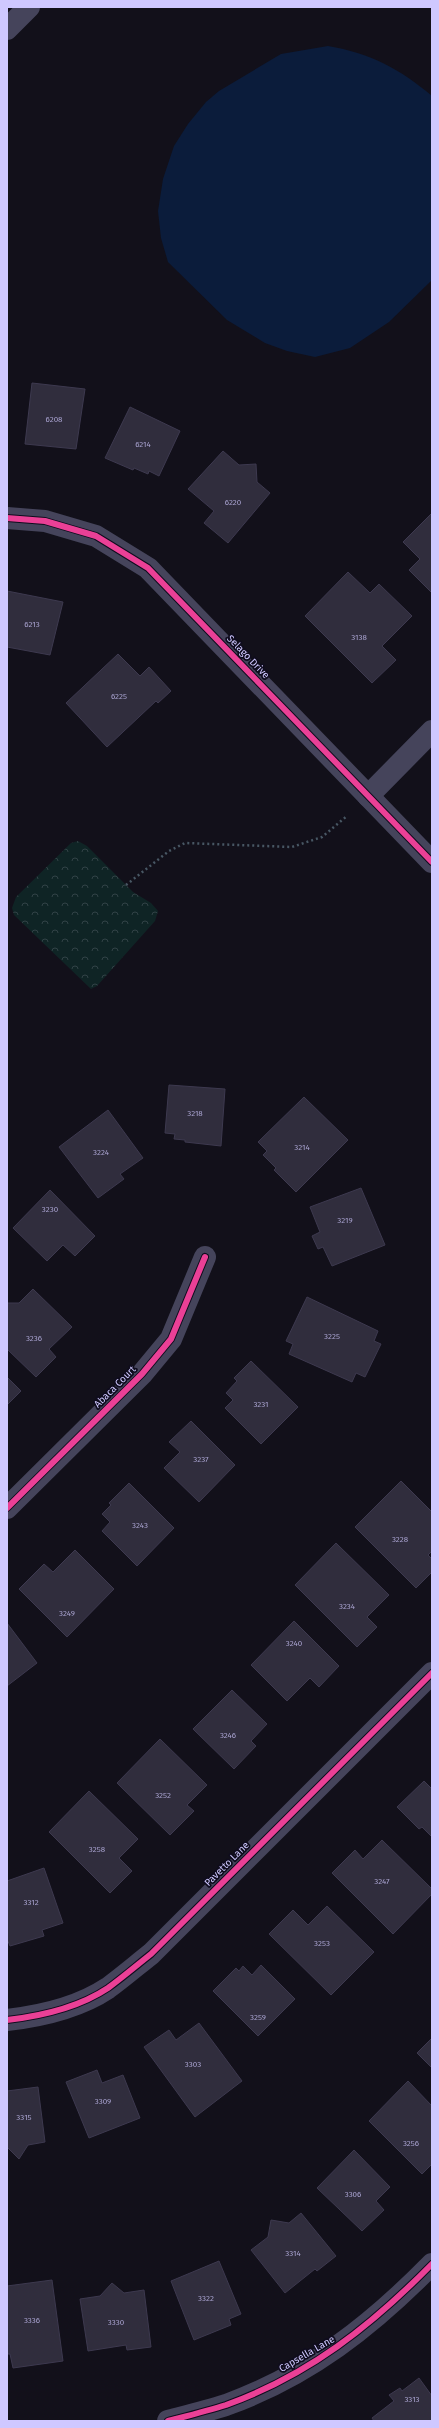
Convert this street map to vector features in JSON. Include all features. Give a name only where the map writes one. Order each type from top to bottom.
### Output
[{"type":"street","points":[[7,29],[29,7]]},
{"type":"street","name":"Selago Drive","points":[[12,518],[45,521],[96,536],[148,568],[432,862]]},
{"type":"street","points":[[368,796],[432,731]]},
{"type":"street","name":"Abaca Court","points":[[7,1508],[142,1374],[162,1351],[171,1339],[205,1257]]},
{"type":"street","name":"Pavetto Lane","points":[[7,2020],[41,2016],[63,2009],[107,1988],[151,1954],[432,1673]]},
{"type":"street","name":"Capsella Lane","points":[[168,2421],[226,2405],[289,2378],[344,2344],[402,2294],[432,2264]]},
{"type":"path","points":[[126,885],[169,851],[185,843],[292,847],[313,841],[332,830],[368,796]]},
{"type":"green space","points":[[78,841],[87,846],[133,892],[151,903],[158,911],[155,921],[97,986],[91,989],[14,915],[12,908],[16,897],[71,843]]},
{"type":"water","points":[[328,46],[357,53],[384,64],[420,86],[432,96],[432,280],[389,322],[350,348],[315,357],[287,351],[265,343],[227,320],[168,262],[161,238],[158,211],[163,179],[174,146],[188,124],[206,102],[219,91],[281,54]]},
{"type":"building","points":[[32,383],[85,389],[76,449],[25,444]]},
{"type":"building","points":[[130,407],[180,431],[159,476],[149,471],[148,474],[134,468],[133,470],[105,458]]},
{"type":"building","points":[[223,451],[239,465],[256,464],[257,482],[270,493],[228,543],[204,523],[214,511],[188,489]]},
{"type":"building","points":[[432,513],[432,593],[409,570],[420,559],[403,542]]},
{"type":"building","points":[[348,572],[370,593],[379,584],[412,616],[382,646],[396,660],[372,683],[305,616]]},
{"type":"building","points":[[7,591],[63,602],[50,655],[7,647]]},
{"type":"building","points":[[118,654],[140,676],[149,667],[171,691],[158,703],[156,701],[107,747],[66,703]]},
{"type":"building","points":[[169,1085],[225,1089],[221,1146],[185,1142],[185,1140],[174,1139],[175,1134],[165,1133]]},
{"type":"building","points":[[304,1097],[348,1140],[296,1192],[274,1170],[276,1168],[263,1155],[267,1151],[258,1142]]},
{"type":"building","points":[[108,1110],[143,1158],[120,1174],[124,1179],[98,1198],[59,1147]]},
{"type":"building","points":[[361,1188],[385,1245],[332,1266],[323,1247],[318,1249],[312,1236],[320,1232],[310,1207]]},
{"type":"building","points":[[50,1190],[95,1236],[75,1256],[63,1245],[47,1261],[13,1228]]},
{"type":"building","points":[[33,1289],[72,1327],[49,1349],[56,1357],[36,1377],[7,1349],[7,1303],[19,1303]]},
{"type":"building","points":[[307,1297],[378,1331],[374,1341],[381,1344],[365,1377],[356,1373],[352,1382],[289,1354],[293,1344],[286,1341]]},
{"type":"building","points":[[251,1361],[298,1407],[261,1444],[225,1408],[233,1400],[226,1393],[237,1381],[234,1378]]},
{"type":"building","points":[[7,1377],[21,1391],[7,1405]]},
{"type":"building","points":[[191,1421],[235,1465],[199,1502],[164,1468],[180,1452],[169,1442]]},
{"type":"building","points":[[401,1481],[432,1512],[432,1551],[428,1555],[432,1559],[432,1572],[416,1588],[355,1527]]},
{"type":"building","points":[[129,1483],[174,1528],[137,1566],[102,1531],[110,1522],[102,1514],[111,1505],[109,1503]]},
{"type":"building","points":[[336,1543],[389,1595],[367,1617],[377,1627],[357,1647],[295,1585]]},
{"type":"building","points":[[75,1550],[114,1589],[67,1637],[19,1589],[44,1564],[53,1572]]},
{"type":"building","points":[[294,1621],[339,1666],[319,1687],[310,1678],[287,1701],[251,1665]]},
{"type":"building","points":[[7,1623],[37,1663],[7,1686]]},
{"type":"building","points":[[232,1690],[267,1724],[251,1741],[256,1746],[234,1769],[193,1729]]},
{"type":"building","points":[[160,1739],[207,1785],[187,1805],[194,1811],[170,1835],[117,1783]]},
{"type":"building","points":[[424,1781],[432,1789],[432,1837],[422,1827],[419,1829],[397,1807]]},
{"type":"building","points":[[89,1791],[138,1839],[119,1858],[132,1871],[110,1893],[49,1832]]},
{"type":"building","points":[[382,1840],[432,1889],[432,1894],[393,1934],[332,1873],[355,1850],[363,1859]]},
{"type":"building","points":[[44,1868],[63,1923],[42,1930],[44,1936],[10,1946],[7,1939],[7,1881]]},
{"type":"building","points":[[327,1906],[374,1952],[331,1995],[269,1934],[293,1910],[308,1925]]},
{"type":"building","points":[[261,1965],[295,1999],[258,2036],[213,1991],[236,1968],[239,1971],[243,1966],[252,1975]]},
{"type":"building","points":[[199,2023],[242,2081],[195,2117],[144,2047],[169,2030],[176,2040]]},
{"type":"building","points":[[432,2038],[432,2068],[417,2053]]},
{"type":"building","points":[[97,2070],[102,2083],[123,2075],[140,2118],[89,2138],[66,2082]]},
{"type":"building","points":[[408,2081],[432,2106],[432,2164],[422,2174],[369,2121]]},
{"type":"building","points":[[38,2087],[45,2142],[28,2145],[19,2159],[7,2147],[7,2091]]},
{"type":"building","points":[[354,2150],[390,2187],[376,2201],[384,2210],[362,2231],[317,2188]]},
{"type":"building","points":[[301,2213],[336,2256],[317,2271],[315,2269],[285,2293],[251,2250],[268,2237],[271,2220],[289,2223]]},
{"type":"building","points":[[219,2261],[241,2314],[229,2319],[231,2325],[194,2340],[171,2281]]},
{"type":"building","points":[[52,2280],[63,2361],[13,2368],[10,2354],[7,2354],[7,2286]]},
{"type":"building","points":[[112,2283],[124,2293],[144,2290],[151,2347],[127,2350],[126,2345],[88,2351],[80,2299],[100,2296]]},
{"type":"building","points":[[419,2378],[432,2396],[432,2421],[374,2421],[372,2418],[394,2401],[389,2395],[400,2388],[402,2391]]},
{"type":"cycle path","points":[[7,518],[45,521],[96,536],[148,568],[432,862]]},
{"type":"cycle path","points":[[7,1508],[142,1374],[171,1339],[205,1257]]},
{"type":"cycle path","points":[[7,2020],[59,2010],[84,2001],[108,1988],[151,1954],[432,1673]]},
{"type":"cycle path","points":[[168,2421],[226,2405],[256,2393],[312,2364],[362,2328],[409,2287],[432,2264]]}]
